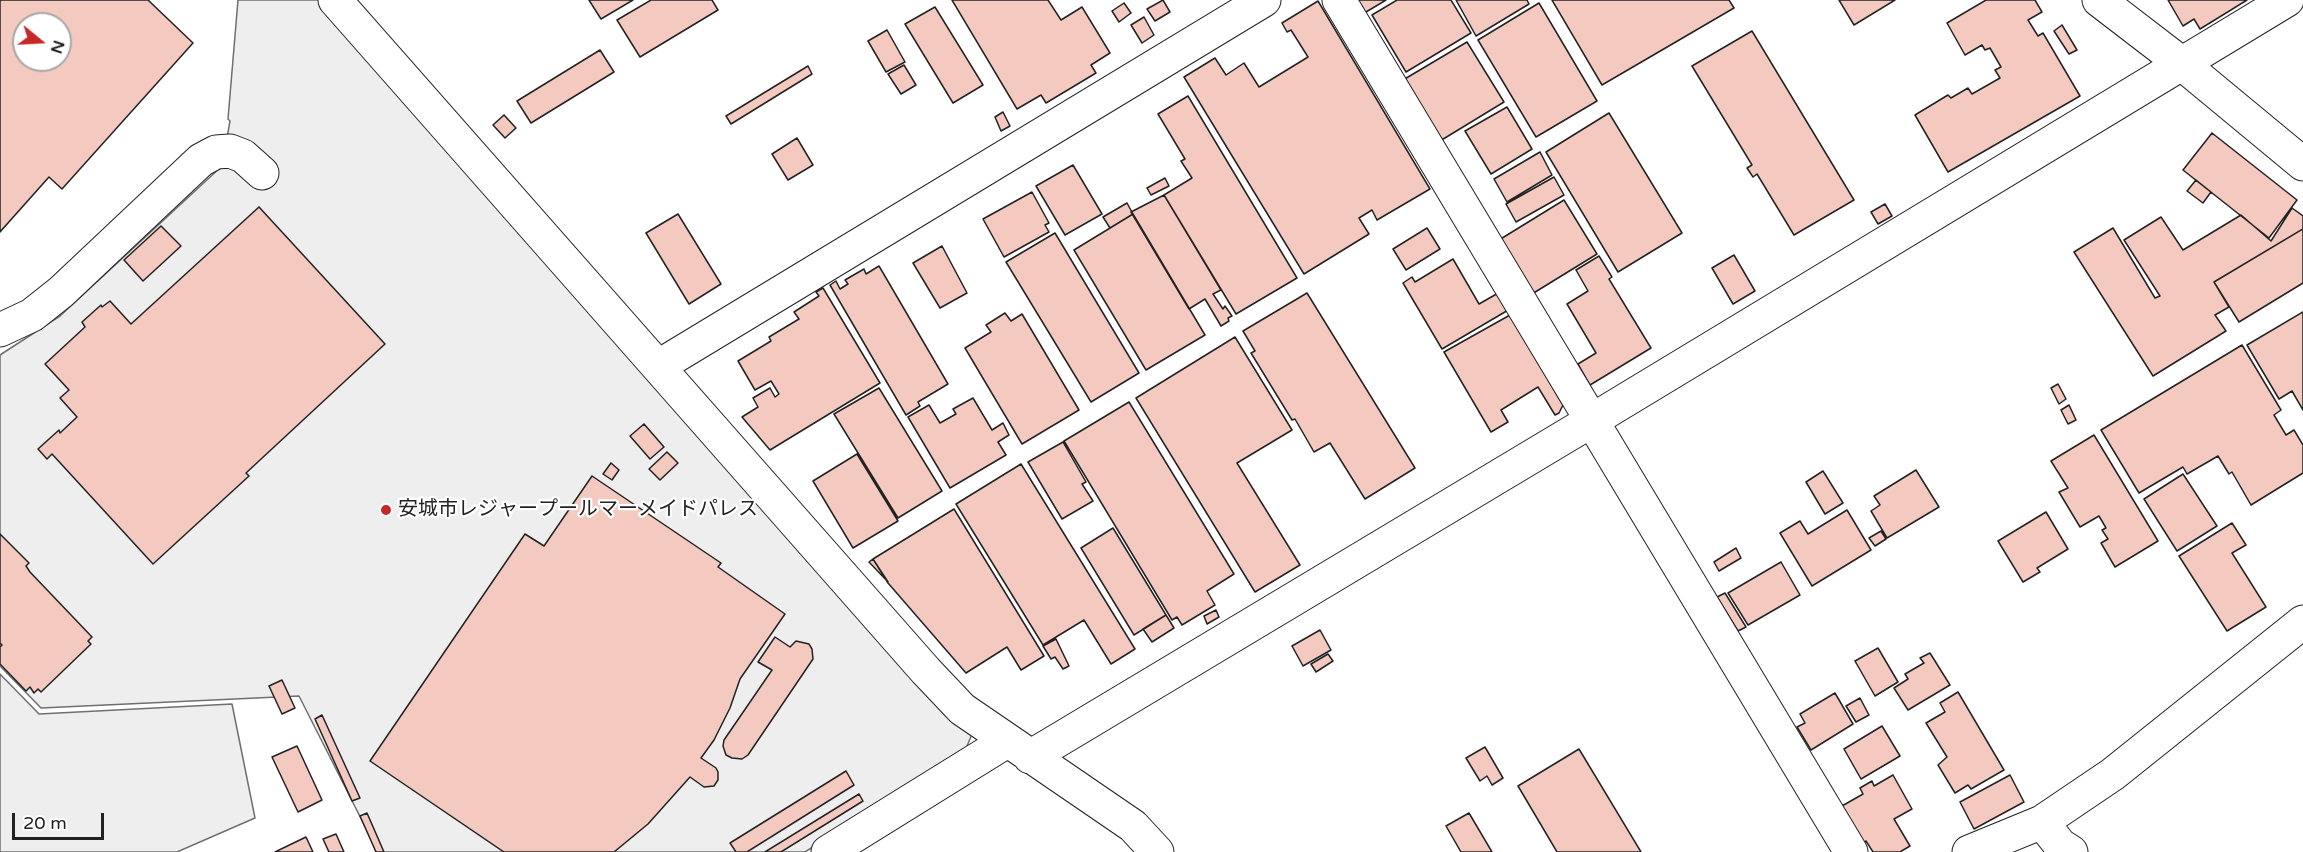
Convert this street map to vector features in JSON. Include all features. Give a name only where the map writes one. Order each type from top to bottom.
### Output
[{"type":"street","points":[[335,0],[962,709],[1133,826],[1157,852]]},
{"type":"street","points":[[659,366],[1264,0]]},
{"type":"street","points":[[1339,0],[1851,852]]},
{"type":"street","points":[[2099,0],[2181,63],[2303,164]]},
{"type":"street","points":[[828,852],[1019,748],[1591,422],[2287,0]]},
{"type":"street","points":[[0,330],[32,315],[60,292],[201,159],[216,152],[230,152],[243,156],[262,173]]},
{"type":"street","points":[[1969,852],[2042,822],[2113,774],[2303,622]]},
{"type":"street","points":[[2042,822],[2060,845],[2071,852]]},
{"type":"shaded area","name":"安城市レジャープールマーメイドパレス","points":[[238,0],[319,0],[972,734],[965,751],[805,852],[378,852],[299,696],[41,708],[0,666],[0,355],[60,316],[222,166],[230,121],[228,119]]},
{"type":"shaded area","points":[[0,674],[39,714],[232,704],[255,818],[177,852],[0,852]]},
{"type":"building","points":[[0,0],[148,0],[193,43],[62,189],[49,177],[0,232]]},
{"type":"building","points":[[589,0],[633,0],[601,19]]},
{"type":"building","points":[[651,0],[712,0],[718,10],[640,57],[617,20]]},
{"type":"building","points":[[952,0],[1048,0],[1061,20],[1082,7],[1110,53],[1091,65],[1096,73],[1046,103],[1041,95],[1017,109]]},
{"type":"building","points":[[1163,0],[1170,12],[1155,21],[1147,9]]},
{"type":"building","points":[[1352,0],[1386,0],[1361,15]]},
{"type":"building","points":[[1397,0],[1451,0],[1471,33],[1406,72],[1372,15]]},
{"type":"building","points":[[1456,0],[1527,0],[1529,4],[1476,36]]},
{"type":"building","points":[[1552,0],[1729,0],[1734,8],[1602,85]]},
{"type":"building","points":[[1839,0],[1895,0],[1854,25]]},
{"type":"building","points":[[1986,0],[2035,0],[2042,12],[2028,20],[2038,36],[2043,33],[2080,96],[1948,172],[1915,115],[1948,95],[1951,98],[1968,88],[1972,94],[2000,78],[1995,70],[2001,67],[1990,48],[1985,50],[1982,45],[1965,55],[1947,23]]},
{"type":"building","points":[[2168,0],[2247,0],[2200,29],[2194,19],[2183,26]]},
{"type":"building","points":[[1318,1],[1430,189],[1377,220],[1372,210],[1359,218],[1369,234],[1304,274],[1184,77],[1215,58],[1226,75],[1244,63],[1259,87],[1308,57],[1291,30],[1287,32],[1282,23]]},
{"type":"building","points":[[1124,3],[1131,13],[1119,22],[1112,11]]},
{"type":"building","points":[[1539,3],[1597,101],[1536,137],[1478,40]]},
{"type":"building","points":[[935,7],[983,85],[953,103],[905,24]]},
{"type":"building","points":[[1144,17],[1154,35],[1142,43],[1131,25]]},
{"type":"building","points":[[2062,25],[2077,50],[2069,54],[2054,31]]},
{"type":"building","points":[[887,30],[905,62],[886,72],[868,41]]},
{"type":"building","points":[[1752,31],[1854,200],[1794,235],[1757,174],[1753,177],[1747,168],[1752,165],[1692,66]]},
{"type":"building","points":[[1467,42],[1504,102],[1440,141],[1403,80]]},
{"type":"building","points":[[600,50],[614,72],[531,123],[517,101]]},
{"type":"building","points":[[904,65],[916,85],[901,94],[888,74]]},
{"type":"building","points":[[808,66],[812,74],[731,124],[726,116]]},
{"type":"building","points":[[1188,96],[1297,278],[1236,314],[1164,195],[1192,178],[1181,161],[1185,159],[1158,114]]},
{"type":"building","points":[[1507,107],[1532,149],[1491,174],[1465,131]]},
{"type":"building","points":[[1003,112],[1010,126],[1001,131],[995,117]]},
{"type":"building","points":[[1609,113],[1682,233],[1618,272],[1546,152]]},
{"type":"building","points":[[504,115],[516,128],[505,138],[493,125]]},
{"type":"building","points":[[2212,133],[2297,200],[2269,238],[2183,170]]},
{"type":"building","points":[[797,138],[813,165],[788,180],[772,154]]},
{"type":"building","points":[[1540,152],[1552,175],[1507,202],[1494,179]]},
{"type":"building","points":[[1073,165],[1102,214],[1065,235],[1036,186]]},
{"type":"building","points":[[1554,177],[1564,195],[1516,222],[1506,204]]},
{"type":"building","points":[[1165,178],[1169,186],[1151,195],[1147,188]]},
{"type":"building","points":[[2196,180],[2211,192],[2203,203],[2187,191]]},
{"type":"building","points":[[1032,192],[1049,223],[1045,225],[1049,232],[1004,257],[983,219]]},
{"type":"building","points":[[1164,195],[1221,290],[1213,294],[1223,309],[1225,306],[1232,316],[1221,326],[1205,299],[1189,309],[1131,212]]},
{"type":"building","points":[[1564,200],[1597,254],[1532,294],[1499,240]]},
{"type":"building","points":[[1127,203],[1133,214],[1110,228],[1103,217]]},
{"type":"building","points":[[1885,204],[1892,216],[1878,224],[1871,212]]},
{"type":"building","points":[[259,207],[385,344],[246,473],[249,476],[153,564],[52,454],[47,459],[38,449],[77,417],[60,398],[69,390],[45,364],[85,327],[82,322],[101,305],[102,307],[110,301],[131,324]]},
{"type":"building","points":[[2292,208],[2303,216],[2303,229],[2214,282],[2229,307],[2215,315],[2226,331],[2153,376],[2074,252],[2113,228],[2155,298],[2160,296],[2124,240],[2161,217],[2183,250],[2241,215],[2271,241]]},
{"type":"building","points":[[678,214],[721,284],[689,304],[646,233]]},
{"type":"building","points":[[1133,214],[1205,335],[1146,370],[1074,250]]},
{"type":"building","points":[[161,226],[181,246],[143,281],[124,260]]},
{"type":"building","points":[[1427,228],[1440,249],[1406,270],[1393,249]]},
{"type":"building","points":[[2303,229],[2303,283],[2239,322],[2214,282]]},
{"type":"building","points":[[1055,233],[1139,373],[1091,402],[1006,262]]},
{"type":"building","points":[[942,246],[967,293],[940,308],[913,263]]},
{"type":"building","points":[[1734,255],[1755,291],[1733,304],[1712,268]]},
{"type":"building","points":[[1599,256],[1612,277],[1609,279],[1651,348],[1590,385],[1578,364],[1596,353],[1567,304],[1588,291],[1576,270]]},
{"type":"building","points":[[1453,259],[1479,304],[1500,292],[1510,309],[1442,349],[1403,283],[1412,277],[1415,282]]},
{"type":"building","points":[[879,266],[948,384],[918,402],[920,406],[906,415],[830,285],[836,281],[840,289],[848,284],[845,280],[864,269],[866,274]]},
{"type":"building","points":[[823,288],[880,383],[770,450],[742,417],[758,407],[753,398],[770,388],[775,397],[779,394],[771,381],[755,390],[738,361],[771,341],[769,337],[799,319],[794,312],[819,296],[816,292]]},
{"type":"building","points":[[1307,293],[1415,468],[1365,499],[1330,443],[1314,452],[1251,353],[1255,351],[1243,331]]},
{"type":"building","points":[[2303,312],[2303,410],[2292,391],[2279,399],[2247,345]]},
{"type":"building","points":[[1005,313],[1011,321],[1022,314],[1079,410],[1022,444],[965,348],[991,332],[986,325]]},
{"type":"building","points":[[1510,315],[1563,405],[1559,413],[1555,415],[1538,387],[1501,410],[1508,422],[1491,432],[1444,352]]},
{"type":"building","points":[[1235,337],[1292,430],[1237,463],[1300,565],[1255,592],[1136,398]]},
{"type":"building","points":[[2242,345],[2281,410],[2274,415],[2286,435],[2294,430],[2303,445],[2303,473],[2251,505],[2232,472],[2229,474],[2218,456],[2187,474],[2183,467],[2139,493],[2101,430]]},
{"type":"building","points":[[2058,384],[2066,399],[2059,404],[2051,388]]},
{"type":"building","points":[[879,388],[942,491],[898,518],[834,414]]},
{"type":"building","points":[[973,398],[992,430],[1003,423],[1009,435],[998,442],[1006,455],[950,488],[908,417],[929,405],[940,423],[956,414],[953,409]]},
{"type":"building","points":[[1129,402],[1234,574],[1207,591],[1215,605],[1182,625],[1177,617],[1172,620],[1064,441]]},
{"type":"building","points":[[2069,405],[2076,420],[2068,424],[2061,410]]},
{"type":"building","points":[[644,424],[664,447],[650,459],[630,436]]},
{"type":"building","points":[[2094,435],[2158,541],[2115,567],[2101,543],[2108,539],[2102,530],[2106,528],[2099,516],[2080,527],[2059,492],[2068,488],[2051,461]]},
{"type":"building","points":[[1063,442],[1086,482],[1082,484],[1093,501],[1062,519],[1028,462]]},
{"type":"building","points":[[667,452],[678,463],[660,480],[649,469]]},
{"type":"building","points":[[857,454],[898,521],[853,548],[813,481]]},
{"type":"building","points":[[611,463],[619,470],[612,480],[603,474]]},
{"type":"building","points":[[1021,464],[1135,649],[1111,664],[1084,620],[1043,645],[956,504]]},
{"type":"building","points":[[1916,470],[1939,507],[1887,538],[1871,511],[1880,505],[1874,496]]},
{"type":"building","points":[[1823,471],[1843,503],[1825,514],[1806,482]]},
{"type":"building","points":[[2183,474],[2217,526],[2177,551],[2144,499]]},
{"type":"building","points":[[592,476],[721,563],[718,567],[785,614],[740,679],[730,708],[714,740],[701,758],[716,768],[718,772],[718,780],[714,786],[704,787],[690,777],[648,824],[614,852],[504,852],[370,761],[525,534],[544,546]]},
{"type":"building","points":[[954,509],[1044,656],[1021,670],[1007,647],[966,673],[888,583],[873,559]]},
{"type":"building","points":[[1847,510],[1871,550],[1812,586],[1780,533],[1800,521],[1808,534]]},
{"type":"building","points":[[2046,512],[2068,549],[2037,568],[2040,572],[2023,582],[1998,541]]},
{"type":"building","points":[[2232,523],[2246,545],[2232,553],[2266,607],[2227,631],[2179,556]]},
{"type":"building","points":[[1113,528],[1166,615],[1134,635],[1081,548]]},
{"type":"building","points":[[1881,531],[1886,539],[1875,546],[1869,538]]},
{"type":"building","points":[[0,534],[29,563],[26,566],[30,572],[92,637],[88,641],[91,644],[41,692],[38,689],[34,693],[30,687],[26,691],[0,664],[2,645],[0,643]]},
{"type":"building","points":[[1736,548],[1741,558],[1719,571],[1714,562]]},
{"type":"building","points":[[873,559],[888,582],[869,562]]},
{"type":"building","points":[[1781,562],[1800,595],[1748,625],[1728,593]]},
{"type":"building","points":[[1725,593],[1746,627],[1738,631],[1717,597]]},
{"type":"building","points":[[1216,610],[1219,617],[1207,624],[1204,616]]},
{"type":"building","points":[[1166,615],[1174,628],[1152,642],[1143,629]]},
{"type":"building","points":[[1320,630],[1331,650],[1303,666],[1292,646]]},
{"type":"building","points":[[775,637],[790,647],[796,641],[809,644],[813,659],[748,755],[742,759],[732,758],[726,755],[724,740],[772,670],[758,662]]},
{"type":"building","points":[[1056,639],[1069,666],[1063,669],[1055,657],[1051,659],[1043,646]]},
{"type":"building","points":[[1878,648],[1898,682],[1875,696],[1855,661]]},
{"type":"building","points":[[1930,653],[1950,685],[1908,710],[1894,688],[1908,679],[1905,674],[1924,663],[1920,658]]},
{"type":"building","points":[[1328,654],[1333,661],[1316,672],[1311,664]]},
{"type":"building","points":[[282,680],[295,708],[282,714],[269,686]]},
{"type":"building","points":[[1958,692],[2004,770],[1971,789],[1968,785],[1955,793],[1938,765],[1947,757],[1926,723],[1945,712],[1940,703]]},
{"type":"building","points":[[1835,693],[1853,724],[1811,750],[1797,727],[1805,723],[1800,714]]},
{"type":"building","points":[[1860,698],[1869,715],[1856,722],[1846,706]]},
{"type":"building","points":[[322,715],[360,798],[352,801],[315,719]]},
{"type":"building","points":[[1882,726],[1900,756],[1861,779],[1844,749]]},
{"type":"building","points":[[297,746],[322,800],[298,812],[272,757]]},
{"type":"building","points":[[1485,747],[1503,778],[1492,785],[1487,776],[1480,781],[1466,758]]},
{"type":"building","points":[[1579,749],[1641,852],[1557,852],[1518,786]]},
{"type":"building","points":[[846,771],[854,785],[747,852],[736,852],[730,843]]},
{"type":"building","points":[[1893,775],[1912,809],[1894,819],[1910,846],[1900,852],[1873,852],[1866,841],[1864,843],[1842,806],[1863,794],[1860,788],[1872,781],[1874,786]]},
{"type":"building","points":[[2010,775],[2024,802],[1974,829],[1960,802]]},
{"type":"building","points":[[859,794],[863,801],[781,852],[765,852]]},
{"type":"building","points":[[367,813],[384,852],[376,852],[360,816]]},
{"type":"building","points":[[1469,813],[1492,852],[1461,852],[1446,826]]},
{"type":"building","points":[[336,834],[344,852],[329,852],[323,839]]},
{"type":"building","points":[[306,837],[313,852],[275,852]]},
{"type":"place","name":"安城市レジャープールマーメイドパレス","points":[[386,510]]}]
